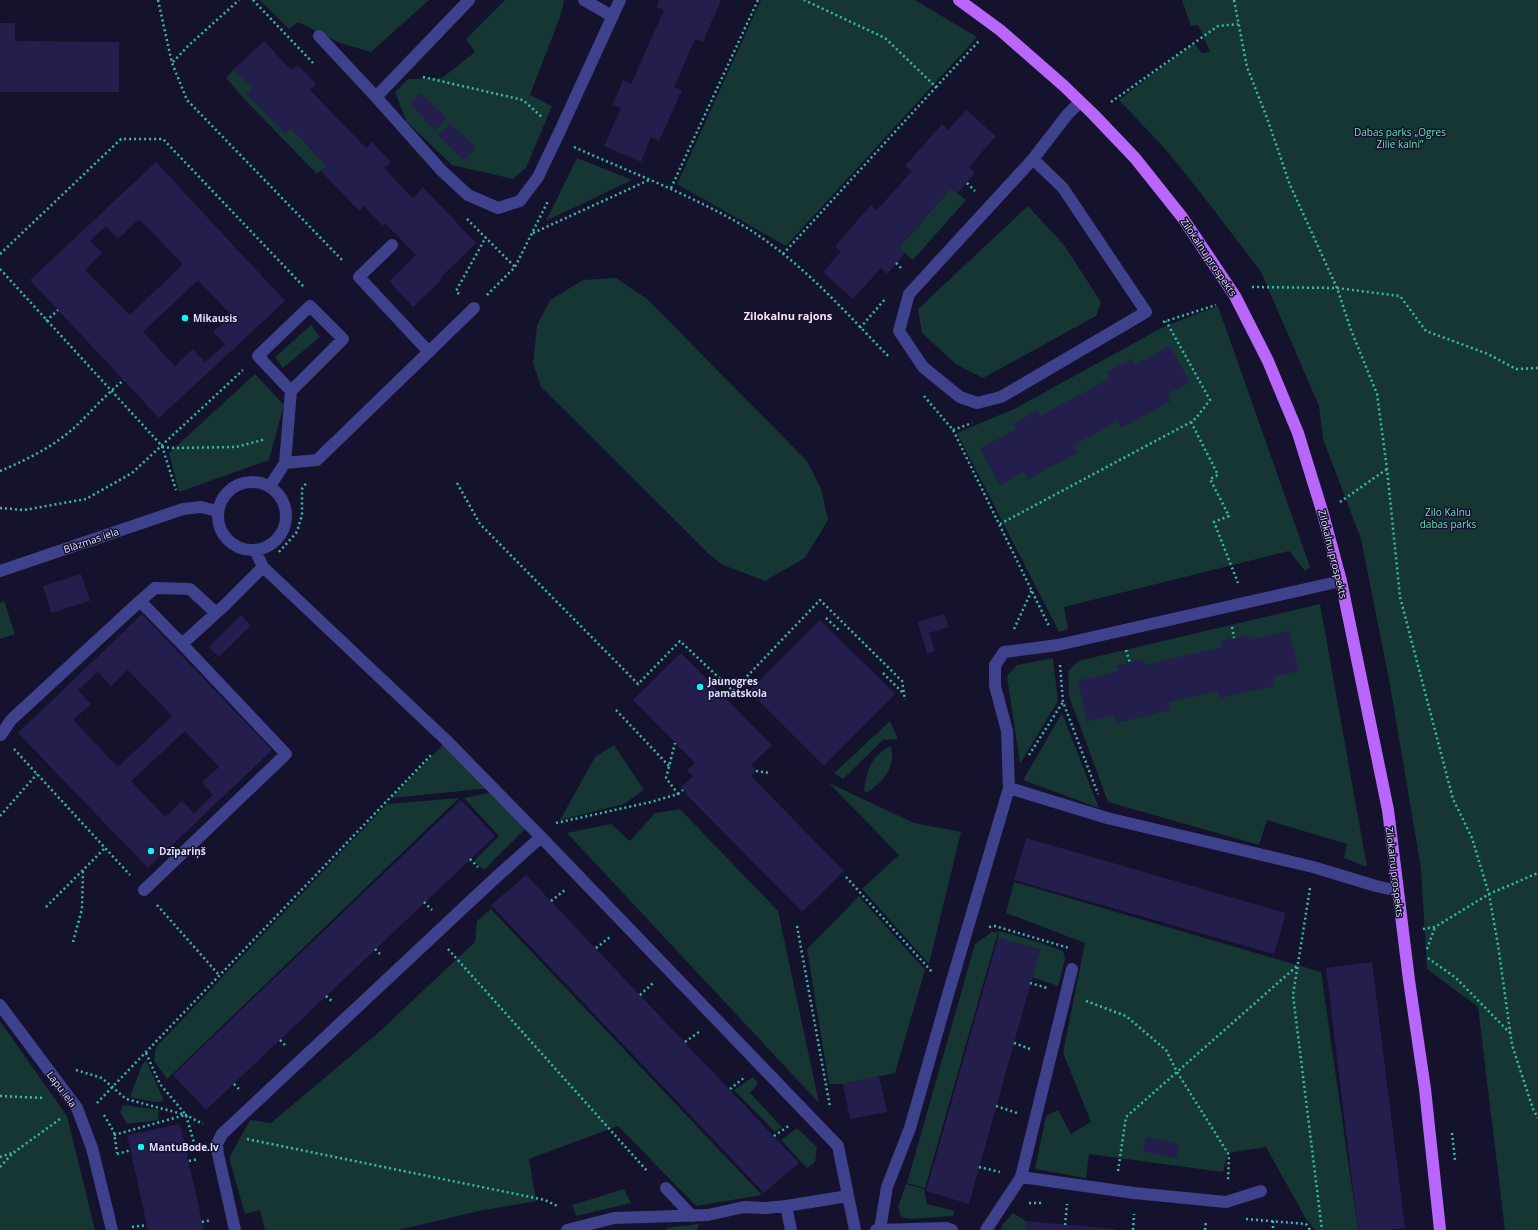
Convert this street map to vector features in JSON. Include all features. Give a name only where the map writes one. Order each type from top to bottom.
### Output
[{"type":"main road","name":"Zilokalnu prospekts","points":[[959,0],[1000,30],[1093,114],[1135,158],[1182,217],[1235,296],[1268,361],[1298,433],[1323,514],[1341,581],[1388,810],[1425,1089],[1440,1230]]},
{"type":"street","points":[[376,96],[469,0]]},
{"type":"street","points":[[584,0],[612,16]]},
{"type":"street","points":[[319,36],[376,96],[441,170],[468,196],[498,208],[520,201],[538,177],[620,0]]},
{"type":"street","points":[[1033,159],[1063,188],[1146,312],[1001,397],[977,403],[960,397],[923,367],[899,331],[909,294],[1033,159],[1067,115],[1080,102]]},
{"type":"street","points":[[392,246],[359,276],[429,352]]},
{"type":"street","points":[[270,486],[285,463],[291,391],[343,339],[310,306],[258,356],[291,391]]},
{"type":"street","points":[[285,463],[317,460],[474,308]]},
{"type":"street","points":[[247,482],[258,482],[270,486],[277,491],[286,507],[287,516],[282,533],[275,542],[266,547],[255,550],[239,547],[225,537],[218,522],[217,511],[227,492],[235,485],[247,482]]},
{"type":"street","name":"Blāzmas iela","points":[[0,570],[183,510],[201,508],[217,511]]},
{"type":"street","points":[[255,550],[263,567],[446,740],[838,1146],[855,1230]]},
{"type":"street","points":[[182,644],[263,567]]},
{"type":"street","points":[[952,1230],[946,1228],[878,1230],[887,1187],[910,1128],[1009,788],[1007,731],[995,686],[995,665],[1004,652],[1058,644],[1341,581]]},
{"type":"street","points":[[1,735],[11,720],[155,588],[190,589],[216,613]]},
{"type":"street","points":[[140,601],[286,754],[144,890]]},
{"type":"street","points":[[1009,788],[1107,818],[1313,867],[1398,891]]},
{"type":"street","points":[[235,1230],[218,1154],[217,1144],[222,1134],[541,837]]},
{"type":"street","points":[[986,1230],[991,1220],[1021,1177],[1072,969]]},
{"type":"street","name":"Lapu iela","points":[[0,1006],[77,1108],[92,1148],[112,1230]]},
{"type":"street","points":[[1021,1177],[1115,1190],[1226,1202],[1261,1191]]},
{"type":"street","points":[[666,1188],[692,1216]]},
{"type":"street","points":[[567,1230],[614,1218],[708,1215],[744,1207],[766,1208],[786,1206],[848,1196]]},
{"type":"street","points":[[786,1206],[791,1230]]},
{"type":"path","points":[[158,0],[172,63],[187,100],[359,276]]},
{"type":"path","points":[[172,63],[188,46],[239,0]]},
{"type":"path","points":[[671,188],[758,0]]},
{"type":"path","points":[[804,0],[885,38],[936,87]]},
{"type":"path","points":[[1234,0],[1247,67],[1267,118],[1290,185],[1338,288],[1352,330],[1377,394],[1387,469],[1400,597],[1453,799],[1472,838],[1489,894],[1498,945],[1512,1045],[1533,1109],[1538,1118]]},
{"type":"path","points":[[1093,114],[1218,26],[1238,24]]},
{"type":"path","points":[[783,254],[984,36]]},
{"type":"path","points":[[399,72],[523,100],[573,147],[671,188],[747,228],[783,254],[825,292],[893,361]]},
{"type":"path","points":[[0,254],[121,139],[162,139],[310,293],[310,306]]},
{"type":"path","points":[[532,234],[650,180]]},
{"type":"path","points":[[967,183],[977,192]]},
{"type":"path","points":[[486,237],[515,267],[474,308],[456,291],[486,237]]},
{"type":"path","points":[[896,264],[907,274]]},
{"type":"path","points":[[0,269],[46,322],[162,446],[183,510]]},
{"type":"path","points":[[1000,524],[1196,418],[1210,400],[1166,321],[1218,304],[1253,287],[1338,288],[1400,296],[1426,330],[1488,354],[1516,369],[1538,368]]},
{"type":"path","points":[[46,322],[58,310]]},
{"type":"path","points":[[0,508],[24,510],[86,498],[132,473],[258,356]]},
{"type":"path","points":[[0,472],[34,456],[74,428],[110,391],[124,380]]},
{"type":"path","points":[[923,395],[953,430],[1058,644],[1063,702],[1107,818]]},
{"type":"path","points":[[1191,422],[1218,475],[1210,479],[1229,516],[1214,522],[1245,603]]},
{"type":"path","points":[[162,446],[174,448],[236,447],[269,439]]},
{"type":"path","points":[[1323,514],[1387,469]]},
{"type":"path","points":[[456,483],[480,524],[638,684],[680,641],[733,691],[820,600],[902,681],[905,700]]},
{"type":"path","points":[[1004,652],[1032,590]]},
{"type":"path","points":[[826,618],[840,631]]},
{"type":"path","points":[[1231,622],[1234,638]]},
{"type":"path","points":[[1125,646],[1130,663]]},
{"type":"path","points":[[883,673],[904,694]]},
{"type":"path","points":[[1009,788],[1063,702]]},
{"type":"path","points":[[616,710],[669,767]]},
{"type":"path","points":[[1,735],[144,890],[219,975]]},
{"type":"path","points":[[0,1096],[48,1098],[77,1108],[88,1109],[94,1105],[113,1088],[219,975],[446,740]]},
{"type":"path","points":[[675,743],[666,778],[678,794]]},
{"type":"path","points":[[756,771],[769,773]]},
{"type":"path","points":[[0,816],[37,774]]},
{"type":"path","points":[[557,823],[651,802],[678,794],[684,790]]},
{"type":"path","points":[[46,907],[105,848]]},
{"type":"path","points":[[470,859],[475,864]]},
{"type":"path","points":[[1313,867],[1297,965],[1294,994],[1322,1230]]},
{"type":"path","points":[[73,942],[82,909],[83,869]]},
{"type":"path","points":[[1403,932],[1435,927],[1489,894],[1538,873]]},
{"type":"path","points":[[846,877],[930,970]]},
{"type":"path","points":[[424,902],[429,907]]},
{"type":"path","points":[[797,926],[829,1105]]},
{"type":"path","points":[[967,929],[995,926],[1078,951],[1072,969]]},
{"type":"path","points":[[435,935],[648,1172]]},
{"type":"path","points":[[375,949],[380,954]]},
{"type":"path","points":[[1424,956],[1456,978],[1511,1035]]},
{"type":"path","points":[[1115,1190],[1126,1117],[1297,965]]},
{"type":"path","points":[[1066,994],[1126,1016],[1166,1050],[1177,1072],[1229,1155],[1226,1202]]},
{"type":"path","points":[[326,996],[331,1000]]},
{"type":"path","points":[[280,1040],[284,1044]]},
{"type":"path","points":[[146,1053],[160,1084],[186,1115]]},
{"type":"path","points":[[69,1068],[102,1078],[126,1099],[186,1115],[222,1134],[545,1200],[557,1206]]},
{"type":"path","points":[[234,1084],[238,1087]]},
{"type":"path","points":[[0,1167],[13,1152],[77,1108]]},
{"type":"path","points":[[114,1135],[186,1115]]},
{"type":"path","points":[[117,1154],[131,1150]]},
{"type":"path","points":[[0,1157],[13,1152]]},
{"type":"path","points":[[1273,1220],[1273,1230]]},
{"type":"path","points":[[132,1228],[147,1225]]},
{"type":"green space","points":[[260,0],[429,0],[371,52],[340,43],[298,22],[289,29]]},
{"type":"green space","points":[[505,0],[564,1],[560,17],[530,95],[552,106],[526,168],[513,179],[452,165],[407,122],[395,92],[408,79],[442,78],[475,52],[466,39]]},
{"type":"green space","points":[[761,0],[915,0],[977,37],[786,246],[677,184]]},
{"type":"green space","name":"Dabas parks „Ogres Zilie kalni”","points":[[1182,0],[1538,0],[1538,1230],[1505,1230],[1478,1007],[1427,969],[1421,868],[1390,685],[1361,539],[1323,439],[1319,406],[1261,272],[1167,151],[1119,100],[1194,43],[1202,53],[1210,52],[1198,25],[1191,26]]},
{"type":"green space","points":[[234,69],[253,88],[247,94],[291,128],[327,166],[317,174],[245,100],[226,78]]},
{"type":"green space","points":[[577,158],[632,180],[546,221]]},
{"type":"green space","points":[[951,188],[966,200],[913,260],[899,248]]},
{"type":"green space","points":[[1028,206],[1064,245],[1101,302],[1096,316],[983,378],[957,365],[922,333],[918,309]]},
{"type":"green space","points":[[616,278],[647,299],[807,461],[821,489],[828,520],[805,558],[765,581],[723,565],[710,555],[541,387],[533,363],[537,325],[550,300],[583,280]]},
{"type":"green space","points":[[1218,306],[1310,567],[1305,571],[1289,551],[1064,607],[1068,629],[1059,632],[957,433],[1016,408],[1165,326]]},
{"type":"green space","points":[[311,325],[320,337],[283,368],[275,357]]},
{"type":"green space","points":[[255,374],[284,405],[269,460],[179,492],[169,453]]},
{"type":"green space","points":[[4,601],[15,634],[0,639],[0,603]]},
{"type":"green space","points":[[1320,604],[1367,867],[1344,858],[1347,844],[1267,820],[1259,845],[1108,802],[1069,696],[1068,671],[1078,661]]},
{"type":"green space","points":[[1053,658],[1058,701],[1020,764],[1007,676],[1017,665]]},
{"type":"green space","points":[[1062,713],[1099,808],[1023,780]]},
{"type":"green space","points":[[890,721],[898,739],[883,740],[843,779],[834,773]]},
{"type":"green space","points":[[445,743],[491,788],[391,798]]},
{"type":"green space","points":[[614,745],[644,790],[624,804],[560,820],[595,757]]},
{"type":"green space","points":[[891,746],[892,761],[887,774],[878,784],[866,793],[864,790],[869,769],[879,753]]},
{"type":"green space","points":[[829,783],[914,823],[961,832],[929,964],[862,889],[899,855]]},
{"type":"green space","points":[[493,792],[527,827],[484,870],[474,861],[499,836],[464,798]]},
{"type":"green space","points":[[459,798],[167,1079],[154,1061],[156,1047],[387,804]]},
{"type":"green space","points":[[680,809],[778,911],[819,1103],[567,833],[611,824],[630,841],[655,813]]},
{"type":"green space","points":[[1014,882],[1321,972],[1358,1230],[1315,1230],[1306,1219],[1266,1147],[1228,1153],[1223,1172],[1089,1154],[1086,1178],[1035,1169],[1046,1116],[1058,1110],[1071,1134],[1091,1122],[1063,1053],[1085,943],[1006,913]]},
{"type":"green space","points":[[859,896],[925,970],[895,1073],[843,1084],[829,1084],[807,949]]},
{"type":"green space","points":[[491,909],[762,1195],[696,1206],[618,1126],[529,1159],[536,1201],[479,1211],[398,1230],[265,1230],[260,1210],[245,1214],[229,1158],[250,1120],[271,1123],[379,1032],[475,942],[477,921]]},
{"type":"green space","points":[[999,931],[1042,943],[1063,951],[1065,959],[1058,986],[1032,977],[1040,950],[998,938]]},
{"type":"green space","points":[[992,932],[998,932],[925,1188],[907,1183],[975,944]]},
{"type":"green space","points":[[0,1021],[67,1116],[95,1230],[0,1230]]},
{"type":"green space","points":[[146,1060],[164,1101],[154,1102],[130,1097],[142,1065]]},
{"type":"green space","points":[[753,1077],[758,1083],[750,1093],[782,1127],[775,1132],[734,1090]]},
{"type":"green space","points":[[123,1105],[159,1110],[158,1120],[127,1124],[120,1112]]},
{"type":"green space","points":[[797,1128],[817,1147],[815,1162],[807,1168],[781,1140]]},
{"type":"green space","points":[[906,1184],[924,1189],[927,1204],[955,1211],[953,1216],[912,1219],[901,1217],[898,1207]]},
{"type":"green space","points":[[624,1189],[631,1203],[576,1216],[572,1205]]},
{"type":"green space","points":[[1013,1213],[1026,1221],[1026,1230],[1001,1230],[1002,1225]]},
{"type":"green space","points":[[699,1224],[697,1230],[666,1230],[666,1228]]},
{"type":"building","points":[[659,0],[721,0],[703,42],[695,39],[674,87],[682,90],[659,141],[651,137],[641,162],[604,146],[621,108],[612,105],[623,80],[631,84],[664,10],[656,7]]},
{"type":"building","points":[[0,23],[15,23],[15,41],[119,42],[119,92],[0,92]]},
{"type":"building","points":[[264,41],[291,70],[298,65],[316,84],[310,90],[366,148],[372,142],[391,162],[384,168],[413,198],[423,187],[476,243],[413,307],[389,281],[416,255],[385,223],[383,226],[364,206],[359,211],[321,171],[327,166],[291,128],[285,134],[247,94],[253,88],[234,69]]},
{"type":"building","points":[[421,93],[447,118],[435,130],[410,104]]},
{"type":"building","points":[[966,110],[996,136],[969,167],[975,173],[958,193],[951,188],[899,248],[905,253],[887,274],[881,268],[853,299],[823,272],[841,252],[835,246],[871,205],[877,210],[912,171],[905,166],[942,124],[948,130]]},
{"type":"building","points":[[450,123],[476,148],[464,161],[438,135]]},
{"type":"building","points":[[156,162],[285,301],[159,418],[30,280]],"holes":[[[139,219],[183,264],[130,315],[85,270],[102,253],[90,241],[106,226],[118,239]],[[198,280],[231,315],[213,332],[225,344],[205,362],[193,349],[175,366],[143,332]]]},
{"type":"building","points":[[1170,346],[1190,382],[1167,394],[1171,401],[1121,428],[1118,421],[1073,445],[1077,453],[1028,479],[1023,472],[1000,485],[980,449],[1016,429],[1013,424],[1038,410],[1040,416],[1111,378],[1107,372],[1119,365],[1132,359],[1135,365]]},
{"type":"building","points":[[81,574],[90,601],[51,613],[43,586]]},
{"type":"building","points":[[142,614],[272,750],[148,868],[18,733]],"holes":[[[128,670],[172,716],[118,767],[73,720],[91,704],[78,690],[98,672],[111,686]],[[185,731],[219,767],[202,782],[213,795],[194,813],[182,801],[165,817],[131,781]]]},
{"type":"building","points":[[944,614],[949,627],[929,633],[935,651],[927,654],[918,622]]},
{"type":"building","points":[[241,615],[251,625],[219,657],[209,647]]},
{"type":"building","points":[[820,620],[895,694],[824,766],[749,691]]},
{"type":"building","points":[[1289,631],[1299,671],[1273,677],[1274,686],[1220,698],[1218,691],[1169,702],[1170,710],[1116,723],[1114,715],[1087,721],[1078,681],[1118,671],[1116,666],[1143,659],[1145,665],[1222,647],[1221,641],[1248,635],[1249,640]]},
{"type":"building","points":[[681,653],[772,745],[751,765],[756,771],[751,776],[844,871],[802,912],[688,796],[681,787],[693,776],[687,770],[695,763],[633,700]]},
{"type":"building","points":[[461,800],[495,836],[206,1110],[173,1075]]},
{"type":"building","points":[[1026,838],[1286,913],[1274,954],[1014,880]]},
{"type":"building","points":[[526,875],[799,1163],[764,1193],[491,905]]},
{"type":"building","points":[[998,938],[1040,950],[969,1204],[926,1191]]},
{"type":"building","points":[[1372,962],[1405,1228],[1389,1230],[1358,1230],[1326,968]]},
{"type":"building","points":[[879,1076],[887,1112],[850,1119],[843,1084]]},
{"type":"building","points":[[180,1124],[204,1230],[148,1230],[127,1135]]},
{"type":"building","points":[[1146,1137],[1179,1144],[1177,1158],[1143,1151]]},
{"type":"building","points":[[1026,1221],[1115,1229],[1115,1230],[1026,1230]]},
{"type":"place","name":"Mikausis","points":[[185,318]]},
{"type":"place","name":"Jaunogres pamatskola","points":[[700,687]]},
{"type":"place","name":"Dzīpariņš","points":[[151,851]]},
{"type":"place","name":"MantuBode.lv","points":[[141,1147]]},
{"type":"district","name":"Zilokalnu rajons","points":[[788,316]]},
{"type":"park label","name":"Zilo Kalnu dabas parks","points":[[1448,518]]}]
